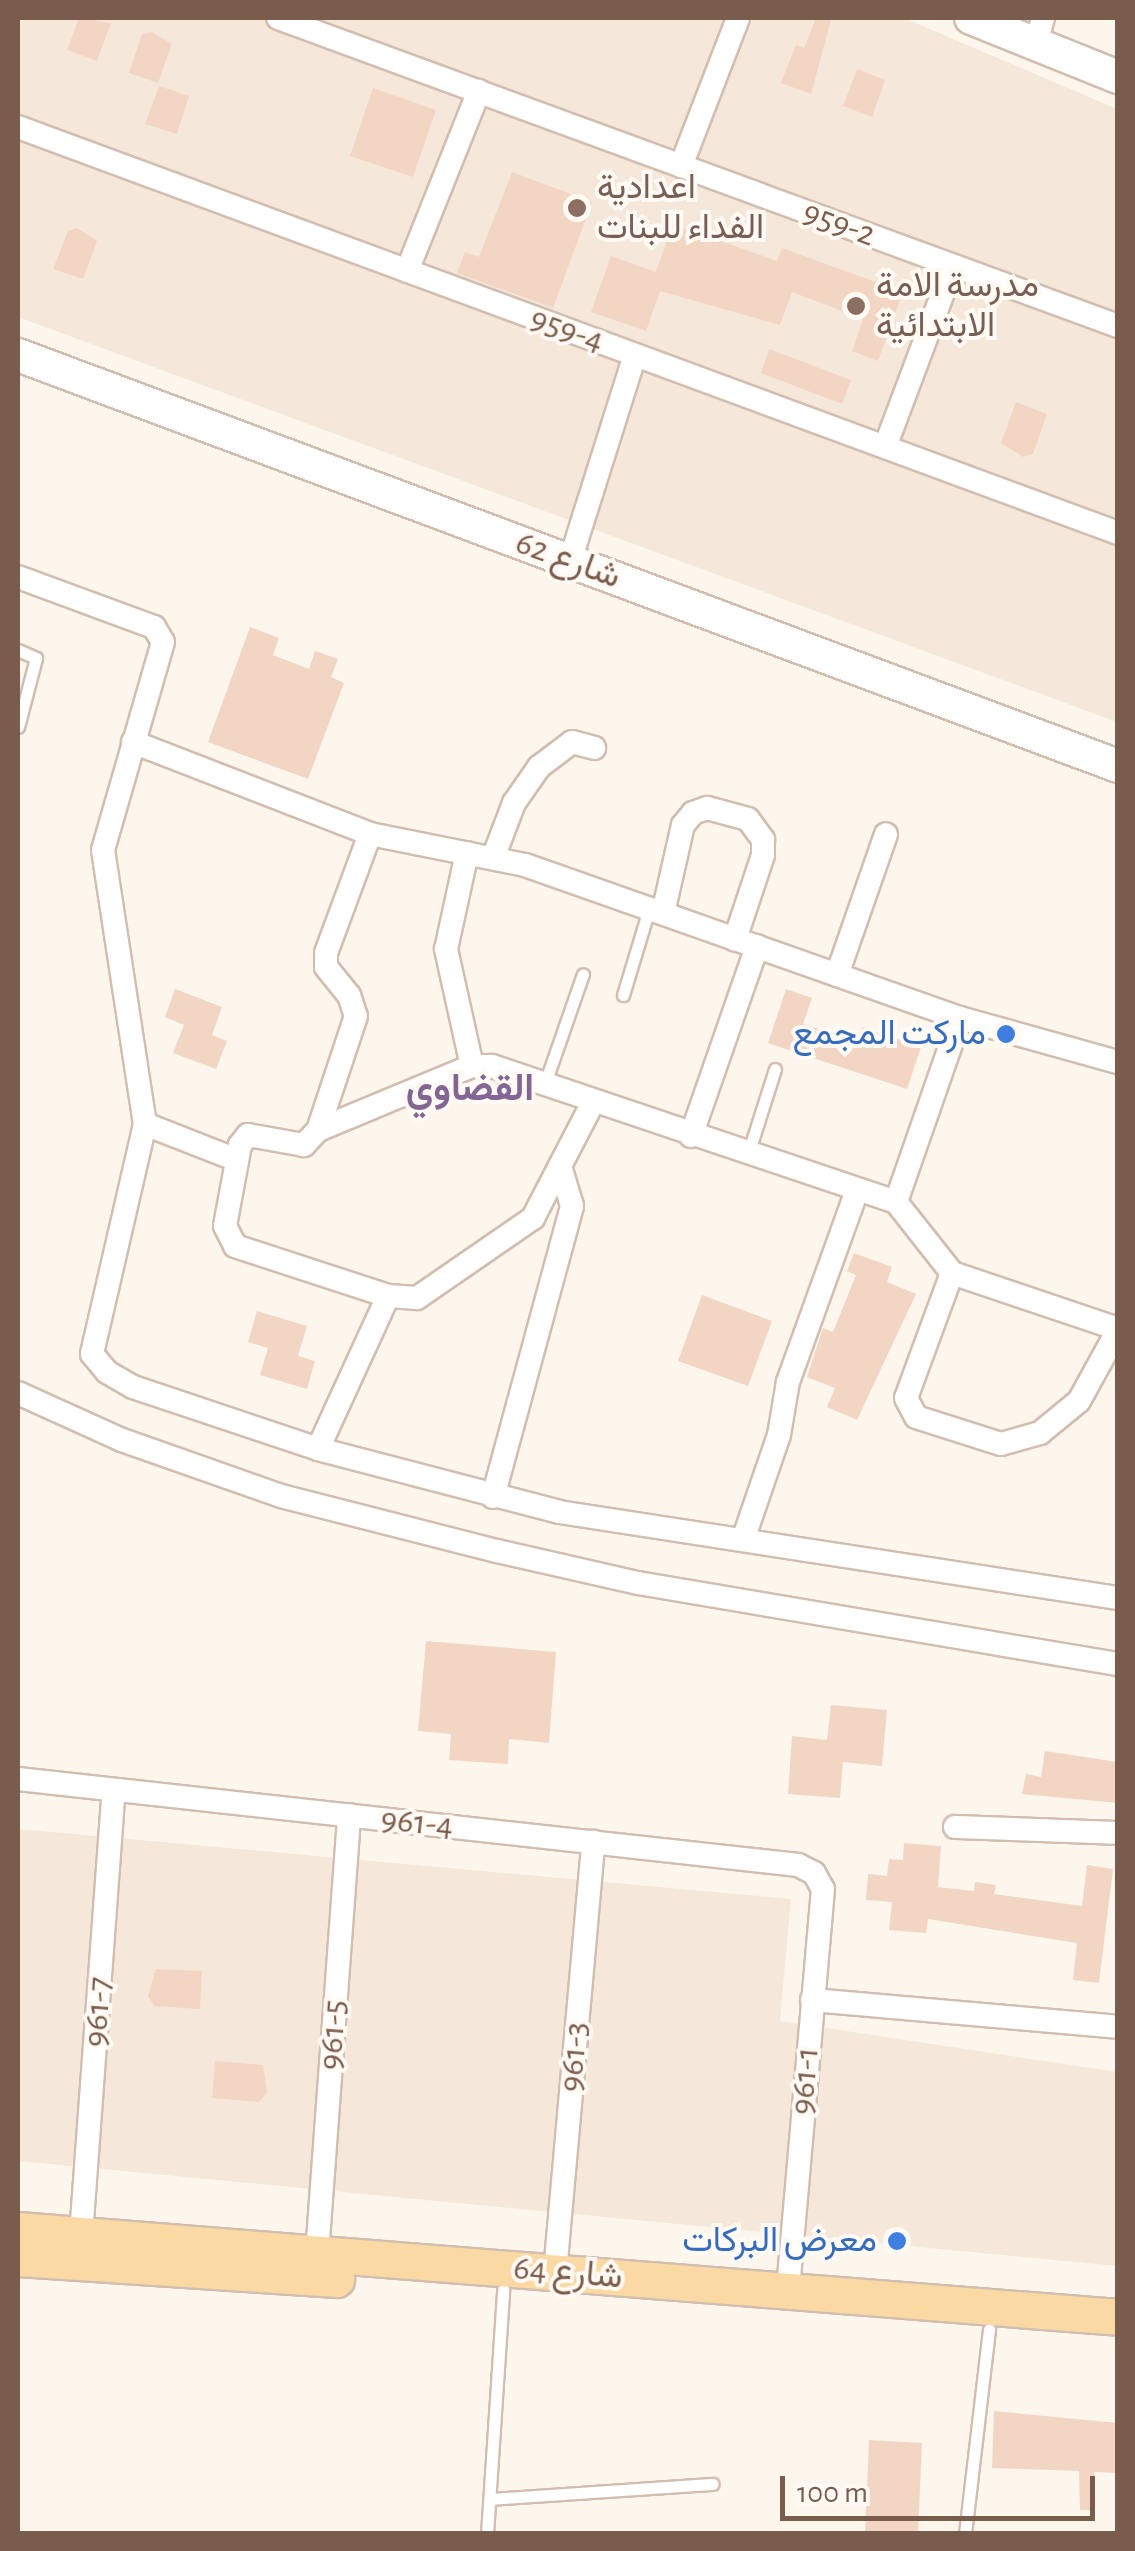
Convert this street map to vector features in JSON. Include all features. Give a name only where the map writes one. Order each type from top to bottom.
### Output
[{"type":"main road","name":"شارع 64","points":[[18,2230],[1118,2317]]},
{"type":"main road","name":"شارع 64","points":[[18,2258],[503,2290],[1118,2340]]},
{"type":"street","name":"959-2","points":[[278,18],[1118,326]]},
{"type":"street","points":[[680,166],[738,18]]},
{"type":"street","points":[[971,18],[1040,31],[1118,77]]},
{"type":"street","points":[[408,272],[479,91]]},
{"type":"street","name":"959-4","points":[[18,128],[1118,533]]},
{"type":"street","points":[[884,448],[953,266]]},
{"type":"street","name":"شارع 62","points":[[18,354],[1118,766]]},
{"type":"street","points":[[570,561],[635,355]]},
{"type":"street","points":[[18,577],[154,627],[163,642],[102,850],[146,1124],[92,1354],[132,1387],[318,1449],[493,1497],[1118,1598]]},
{"type":"street","points":[[133,742],[370,834],[493,858],[960,1018],[1118,1062]]},
{"type":"street","points":[[493,858],[514,804],[539,768],[572,742],[594,748]]},
{"type":"street","points":[[656,911],[683,825],[692,813],[707,808],[748,819],[764,840],[762,855],[746,942],[692,1136]]},
{"type":"street","points":[[318,1130],[356,1016],[349,995],[326,967],[326,952],[370,834]]},
{"type":"street","points":[[837,975],[886,834]]},
{"type":"street","points":[[466,853],[446,948],[472,1066]]},
{"type":"street","points":[[896,1202],[960,1018]]},
{"type":"street","points":[[592,1104],[532,1218],[417,1298],[388,1296],[235,1246],[225,1226],[237,1160],[248,1135],[304,1145],[318,1130],[472,1066],[492,1066],[592,1104],[896,1202],[952,1273],[1117,1331],[1080,1401],[1040,1433],[1001,1444],[916,1417],[906,1398],[952,1273]]},
{"type":"street","points":[[146,1124],[237,1160]]},
{"type":"street","points":[[493,1497],[572,1206],[560,1166]]},
{"type":"street","points":[[743,1540],[779,1434],[788,1382],[858,1190]]},
{"type":"street","points":[[318,1449],[388,1296]]},
{"type":"street","points":[[18,1393],[122,1440],[281,1496],[497,1550],[638,1583],[1118,1664]]},
{"type":"street","name":"961-4","points":[[18,1779],[798,1865],[814,1873]]},
{"type":"street","name":"961-7","points":[[81,2235],[114,1790]]},
{"type":"street","name":"961-5","points":[[317,2254],[349,1816]]},
{"type":"street","points":[[956,1826],[1118,1833]]},
{"type":"street","name":"961-3","points":[[554,2272],[592,1842]]},
{"type":"street","name":"961-1","points":[[788,2291],[824,1889],[814,1873]]},
{"type":"street","points":[[812,2000],[1118,2027]]},
{"type":"lane","points":[[18,650],[36,658],[18,727]]},
{"type":"lane","points":[[623,996],[656,911]]},
{"type":"lane","points":[[544,1086],[584,974]]},
{"type":"lane","points":[[748,1154],[775,1069]]},
{"type":"lane","points":[[487,2534],[503,2290]]},
{"type":"lane","points":[[966,2534],[990,2329]]},
{"type":"lane","points":[[490,2499],[712,2484]]},
{"type":"shaded area","points":[[18,18],[904,18],[1117,109],[1117,722],[18,317]]},
{"type":"shaded area","points":[[18,1829],[791,1899],[780,2021],[1117,2072],[1117,2266],[18,2161]]},
{"type":"building","points":[[79,18],[111,23],[97,61],[67,50]]},
{"type":"building","points":[[816,18],[831,20],[811,94],[781,83],[796,45],[804,48]]},
{"type":"building","points":[[152,32],[172,44],[158,83],[129,73],[142,34]]},
{"type":"building","points":[[857,69],[885,80],[872,117],[843,106]]},
{"type":"building","points":[[159,86],[189,96],[177,134],[145,124]]},
{"type":"building","points":[[373,88],[436,110],[413,177],[350,156]]},
{"type":"building","points":[[512,172],[592,202],[553,308],[457,273],[465,252],[479,257]]},
{"type":"building","points":[[673,224],[777,261],[782,248],[903,292],[878,361],[852,351],[863,319],[792,292],[780,325],[660,291],[646,331],[591,312],[611,256],[656,272]]},
{"type":"building","points":[[77,228],[97,241],[83,279],[53,269],[68,231]]},
{"type":"building","points":[[769,349],[851,380],[842,404],[761,373]]},
{"type":"building","points":[[1016,402],[1047,414],[1033,454],[1023,457],[1001,443]]},
{"type":"building","points":[[250,627],[279,638],[273,655],[309,669],[315,651],[338,659],[331,677],[344,683],[308,779],[208,742]]},
{"type":"building","points":[[175,989],[222,1007],[212,1035],[227,1041],[216,1069],[173,1053],[184,1025],[165,1017]]},
{"type":"building","points":[[786,989],[812,998],[803,1024],[858,1042],[862,1027],[921,1047],[907,1089],[768,1043]]},
{"type":"building","points":[[854,1253],[892,1267],[887,1282],[916,1294],[857,1420],[827,1407],[835,1388],[807,1377],[823,1328],[833,1332],[856,1275],[847,1271]]},
{"type":"building","points":[[702,1295],[772,1321],[748,1386],[678,1361]]},
{"type":"building","points":[[257,1311],[307,1326],[298,1356],[315,1361],[307,1389],[260,1375],[268,1348],[248,1342]]},
{"type":"building","points":[[426,1641],[556,1652],[549,1743],[509,1739],[508,1764],[449,1760],[451,1734],[418,1731]]},
{"type":"building","points":[[831,1705],[887,1710],[882,1766],[843,1762],[840,1798],[788,1794],[792,1736],[827,1740]]},
{"type":"building","points":[[1045,1751],[1118,1762],[1118,1803],[1022,1794],[1026,1774],[1041,1777]]},
{"type":"building","points":[[904,1843],[941,1846],[938,1887],[974,1891],[975,1882],[996,1885],[994,1894],[1082,1906],[1087,1865],[1113,1869],[1099,1983],[1073,1980],[1077,1943],[928,1919],[926,1933],[889,1930],[892,1902],[866,1900],[868,1874],[887,1876],[889,1859],[903,1860]]},
{"type":"building","points":[[156,1969],[202,1971],[200,2009],[154,2006],[148,1996]]},
{"type":"building","points":[[215,2061],[263,2065],[267,2093],[259,2102],[212,2098]]},
{"type":"building","points":[[994,2411],[1118,2423],[1118,2473],[1094,2472],[1093,2510],[1080,2510],[1079,2471],[992,2468]]},
{"type":"building","points":[[869,2440],[922,2443],[918,2534],[865,2534]]},
{"type":"place","name":"اعدادية الفداء للبنات","points":[[577,208]]},
{"type":"place","name":"مدرسة الامة الابتدائية","points":[[856,306]]},
{"type":"place","name":"ماركت المجمع","points":[[1006,1034]]},
{"type":"place","name":"معرض البركات","points":[[897,2241]]},
{"type":"district","name":"القضاوي","points":[[470,1090]]}]
